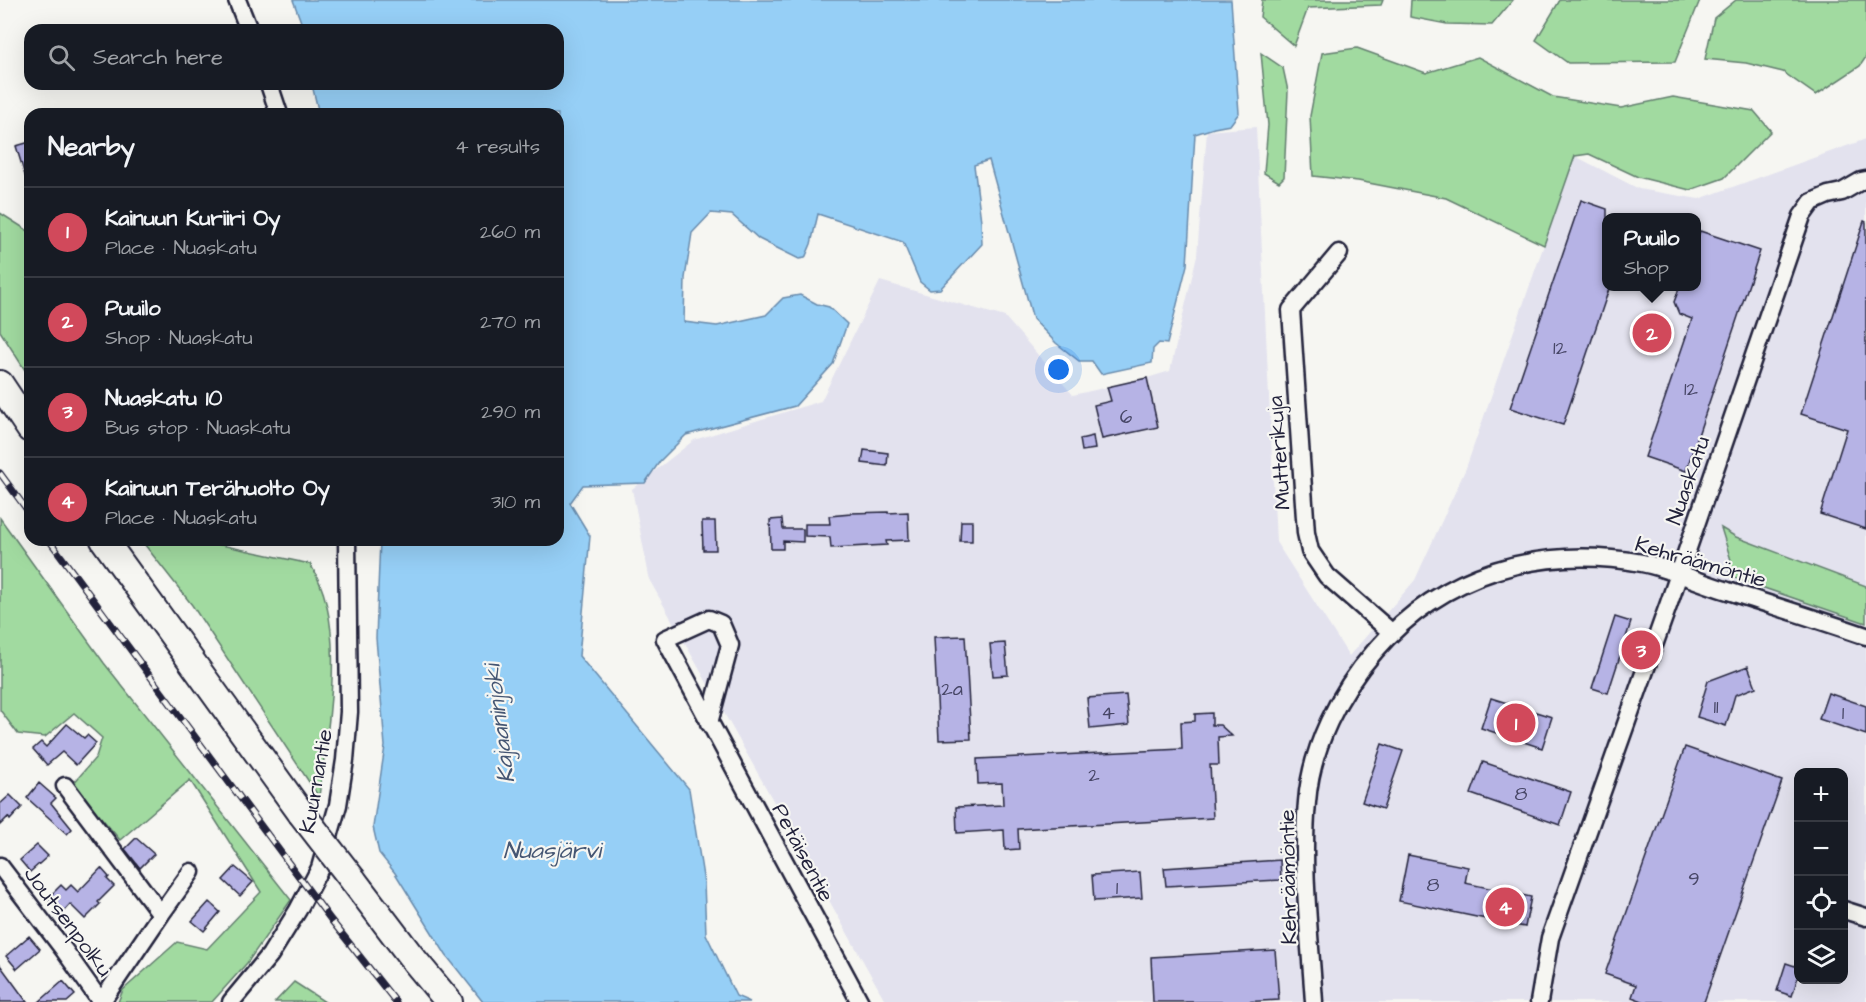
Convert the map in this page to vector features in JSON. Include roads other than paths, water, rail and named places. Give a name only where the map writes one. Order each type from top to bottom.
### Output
[{"type":"highway","points":[[0,384],[24,420]]},
{"type":"highway","points":[[108,546],[301,813],[449,1002]]},
{"type":"street","points":[[237,0],[247,24]]},
{"type":"street","points":[[270,90],[277,108]]},
{"type":"street","name":"Nuaskatu","points":[[1539,1002],[1550,938],[1802,216],[1812,202],[1842,192],[1866,180]]},
{"type":"street","name":"Mutterikuja","points":[[1339,253],[1291,310],[1306,533],[1310,551],[1327,576],[1391,632]]},
{"type":"street","name":"Kuurnantie","points":[[231,1002],[270,955],[298,910],[320,868],[338,805],[349,712],[347,546]]},
{"type":"street","name":"Kehräämöntie","points":[[1314,1002],[1306,873],[1307,802],[1320,743],[1343,695],[1367,660],[1391,632],[1427,603],[1483,574],[1528,561],[1574,556],[1643,563],[1866,636]]},
{"type":"street","name":"Petäisentie","points":[[709,723],[730,645],[721,624],[709,618],[664,639],[709,723],[860,1002]]},
{"type":"street","points":[[65,786],[161,914]]},
{"type":"street","name":"Joutsenpolku","points":[[0,866],[101,1001]]},
{"type":"street","points":[[101,1001],[191,872]]},
{"type":"street","points":[[1848,911],[1866,918]]},
{"type":"water","name":"Nuasjärvi","points":[[293,0],[1231,0],[1239,113],[1230,125],[1195,134],[1187,265],[1167,344],[1159,343],[1153,349],[1152,363],[1101,374],[1092,361],[1079,361],[1056,343],[1033,319],[989,160],[974,165],[982,244],[940,289],[930,290],[920,282],[903,242],[818,214],[811,244],[805,258],[799,259],[759,239],[732,215],[711,213],[692,233],[685,278],[684,322],[717,326],[766,315],[783,298],[800,295],[817,304],[829,307],[847,324],[833,364],[795,406],[686,435],[660,461],[645,483],[583,485],[570,503],[590,536],[579,656],[689,789],[704,883],[706,934],[736,996],[750,1002],[483,1002],[446,955],[395,873],[379,853],[373,827],[385,746],[376,638],[380,546],[564,546],[564,108],[318,108],[313,90],[564,90],[564,24],[302,24]]},
{"type":"railway","points":[[0,473],[24,506]]},
{"type":"railway","points":[[53,546],[331,920],[396,1002]]},
{"type":"place","name":"Puuilo","points":[[1652,333]]},
{"type":"place","name":"Nuaskatu 10","points":[[1641,650]]},
{"type":"place","name":"Kainuun Kuriiri Oy","points":[[1516,723]]},
{"type":"place","name":"Kainuun Terähuolto Oy","points":[[1505,907]]},
{"type":"water label","name":"Kajaaninjoki","points":[[499,724]]}]
